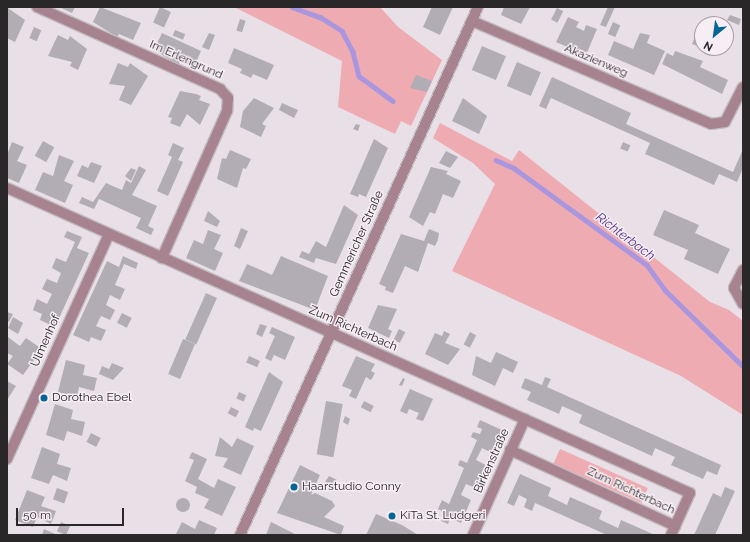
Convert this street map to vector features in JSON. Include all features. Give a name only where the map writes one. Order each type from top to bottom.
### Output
[{"type":"street","name":"Im Erlengrund","points":[[37,7],[220,89],[228,98],[227,111],[162,258]]},
{"type":"street","name":"Gemmericher Straße","points":[[240,535],[478,7]]},
{"type":"street","name":"Akazienweg","points":[[472,21],[711,124],[725,122],[741,90]]},
{"type":"street","name":"Zum Richterbach","points":[[7,188],[331,334],[690,493],[673,530],[510,450]]},
{"type":"street","name":"Ulmenhof","points":[[7,459],[109,234]]},
{"type":"street","points":[[743,270],[734,288],[743,304]]},
{"type":"street","name":"Birkenstraße","points":[[473,535],[525,419]]},
{"type":"shaded area","points":[[234,7],[380,7],[398,27],[442,60],[411,126],[401,121],[395,134],[338,107],[342,61]]},
{"type":"shaded area","points":[[440,123],[512,161],[519,150],[710,302],[729,310],[743,321],[743,415],[681,376],[452,271],[495,184],[473,163],[433,138]]},
{"type":"shaded area","points":[[560,449],[648,488],[641,503],[553,464]]},
{"type":"building","points":[[59,7],[75,7],[72,13]]},
{"type":"building","points":[[100,7],[141,23],[133,40],[119,34],[117,37],[93,22]]},
{"type":"building","points":[[160,7],[171,12],[164,27],[153,23]]},
{"type":"building","points":[[432,7],[453,7],[440,35],[423,27]]},
{"type":"building","points":[[504,7],[530,7],[521,24],[501,15]]},
{"type":"building","points":[[608,7],[615,7],[606,27],[600,25]]},
{"type":"building","points":[[8,8],[25,20],[15,42],[7,38]]},
{"type":"building","points":[[557,8],[563,11],[557,23],[551,20]]},
{"type":"building","points":[[734,16],[741,19],[739,25],[734,23]]},
{"type":"building","points":[[568,17],[579,22],[576,27],[584,31],[586,25],[597,29],[586,55],[556,42]]},
{"type":"building","points":[[240,19],[246,21],[242,32],[236,30]]},
{"type":"building","points":[[613,22],[620,25],[615,37],[608,34]]},
{"type":"building","points":[[34,27],[41,30],[37,41],[29,38]]},
{"type":"building","points":[[175,30],[185,34],[183,40],[173,36]]},
{"type":"building","points":[[162,33],[201,51],[194,67],[180,61],[179,65],[154,50]]},
{"type":"building","points":[[209,33],[215,35],[209,50],[202,47]]},
{"type":"building","points":[[640,33],[650,35],[647,43],[665,51],[654,75],[608,55],[614,41],[633,49]]},
{"type":"building","points":[[58,35],[68,40],[70,36],[87,49],[78,70],[70,66],[72,62],[48,56]]},
{"type":"building","points":[[482,46],[506,56],[496,80],[472,70]]},
{"type":"building","points":[[234,48],[274,65],[267,80],[253,74],[251,78],[240,73],[242,69],[228,63]]},
{"type":"building","points":[[675,51],[703,61],[700,67],[728,80],[722,94],[662,64],[667,53],[673,56]]},
{"type":"building","points":[[517,62],[541,72],[531,96],[507,86]]},
{"type":"building","points":[[118,63],[128,67],[130,63],[148,76],[131,105],[119,100],[125,86],[109,84]]},
{"type":"building","points":[[416,75],[432,81],[427,92],[410,88]]},
{"type":"building","points":[[552,77],[631,113],[626,124],[733,172],[743,149],[743,168],[737,182],[719,174],[714,185],[645,154],[650,143],[551,98],[546,109],[539,106]]},
{"type":"building","points":[[180,91],[201,96],[199,100],[210,104],[200,125],[187,114],[180,127],[170,123],[172,118],[168,117]]},
{"type":"building","points":[[254,98],[274,108],[262,124],[266,126],[261,137],[240,127],[243,111]]},
{"type":"building","points":[[463,98],[487,116],[479,134],[452,121]]},
{"type":"building","points":[[282,103],[298,110],[294,118],[279,110]]},
{"type":"building","points":[[356,124],[360,125],[358,131],[353,129]]},
{"type":"building","points":[[374,139],[388,148],[366,197],[359,194],[358,197],[350,194]]},
{"type":"building","points":[[43,141],[54,147],[46,162],[35,156]]},
{"type":"building","points":[[12,142],[24,147],[17,161],[27,165],[19,183],[7,178],[7,155]]},
{"type":"building","points":[[623,142],[630,145],[628,152],[620,148]]},
{"type":"building","points":[[173,143],[184,148],[178,160],[183,162],[168,196],[157,191],[172,157],[168,155]]},
{"type":"building","points":[[230,150],[251,159],[246,169],[243,168],[237,188],[217,179],[222,158],[226,159]]},
{"type":"building","points":[[446,151],[458,157],[450,168],[439,163]]},
{"type":"building","points":[[59,155],[74,161],[64,181],[73,185],[65,203],[35,190],[43,172],[53,176]]},
{"type":"building","points":[[91,162],[102,166],[94,183],[77,176],[82,165],[88,168]]},
{"type":"building","points":[[139,166],[146,170],[132,195],[157,206],[148,226],[154,229],[151,235],[136,228],[141,218],[99,199],[94,209],[79,203],[82,197],[93,202],[106,183],[122,190],[126,180],[131,183]]},
{"type":"building","points":[[431,167],[448,171],[446,174],[461,181],[453,198],[443,194],[435,214],[430,212],[423,226],[409,217]]},
{"type":"building","points":[[131,168],[136,170],[131,181],[125,176]]},
{"type":"building","points":[[344,205],[358,215],[336,264],[316,258],[314,263],[299,257],[302,251],[309,254],[316,241],[326,247]]},
{"type":"building","points":[[664,210],[699,225],[695,233],[730,249],[718,274],[684,259],[688,250],[653,235]]},
{"type":"building","points":[[208,211],[220,221],[217,227],[204,221]]},
{"type":"building","points":[[241,228],[248,231],[240,249],[234,246]]},
{"type":"building","points":[[429,229],[439,233],[438,240],[435,246],[428,243],[418,272],[405,266],[393,293],[385,290],[386,287],[379,284],[401,234],[424,241]]},
{"type":"building","points":[[208,230],[221,235],[214,249],[223,253],[215,271],[186,258],[194,240],[203,244]]},
{"type":"building","points":[[67,231],[82,237],[77,248],[89,253],[55,327],[40,320],[42,314],[33,310],[37,299],[47,304],[52,294],[42,289],[47,279],[57,283],[61,273],[52,268],[56,258],[66,262],[75,242],[64,237]]},
{"type":"building","points":[[123,256],[138,263],[136,269],[124,264],[115,285],[125,289],[120,300],[110,295],[106,305],[115,310],[110,320],[101,316],[96,326],[106,330],[101,341],[91,337],[89,342],[73,335],[107,261],[119,267]]},
{"type":"building","points":[[281,256],[328,276],[315,310],[239,281],[247,264],[272,275]]},
{"type":"building","points":[[206,293],[217,298],[196,344],[185,340]]},
{"type":"building","points":[[378,305],[397,309],[388,329],[392,331],[389,338],[368,328]]},
{"type":"building","points":[[7,312],[13,314],[9,322],[7,321]]},
{"type":"building","points":[[122,313],[132,318],[127,328],[117,323]]},
{"type":"building","points":[[13,317],[23,323],[18,334],[8,328]]},
{"type":"building","points":[[260,324],[267,326],[262,337],[256,334]]},
{"type":"building","points":[[272,327],[295,337],[285,360],[274,355],[271,361],[265,358],[275,336],[269,333]]},
{"type":"building","points":[[399,329],[405,332],[400,343],[394,340]]},
{"type":"building","points":[[444,331],[450,334],[445,343],[460,349],[448,365],[425,354],[435,333],[442,336]]},
{"type":"building","points":[[470,332],[476,335],[470,348],[464,344]]},
{"type":"building","points":[[8,337],[20,346],[26,338],[42,349],[23,375],[7,364],[13,356],[7,353]]},
{"type":"building","points":[[183,339],[195,344],[180,379],[168,374]]},
{"type":"building","points":[[496,352],[518,362],[513,373],[503,368],[495,386],[472,375],[476,356],[491,363]]},
{"type":"building","points":[[249,356],[260,361],[257,367],[246,362]]},
{"type":"building","points":[[356,356],[375,364],[371,371],[375,373],[371,380],[366,377],[356,399],[349,396],[352,390],[342,386]]},
{"type":"building","points":[[66,360],[85,365],[83,375],[97,378],[94,391],[79,387],[77,397],[58,392]]},
{"type":"building","points":[[112,363],[124,368],[113,380],[99,374],[102,366],[109,369]]},
{"type":"building","points":[[269,372],[283,382],[261,431],[254,428],[253,431],[245,427]]},
{"type":"building","points":[[545,377],[551,379],[547,387],[721,465],[717,475],[707,471],[703,479],[671,465],[675,457],[655,448],[652,456],[579,423],[582,415],[562,406],[559,414],[527,400],[531,392],[521,388],[525,378],[542,385]]},
{"type":"building","points":[[403,378],[405,379],[402,386],[399,385]]},
{"type":"building","points":[[7,381],[16,386],[7,400]]},
{"type":"building","points":[[410,389],[433,399],[423,421],[416,419],[419,413],[409,409],[407,414],[400,411]]},
{"type":"building","points":[[239,392],[246,395],[244,402],[236,398]]},
{"type":"building","points":[[326,401],[343,404],[333,457],[317,454]]},
{"type":"building","points":[[364,401],[374,406],[371,412],[361,407]]},
{"type":"building","points":[[55,404],[73,410],[71,419],[85,422],[82,436],[67,431],[64,441],[46,435]]},
{"type":"building","points":[[231,407],[239,411],[236,417],[228,413]]},
{"type":"building","points":[[345,416],[350,419],[348,425],[343,422]]},
{"type":"building","points":[[480,420],[502,430],[492,453],[482,448],[476,460],[486,465],[476,488],[466,484],[461,495],[471,500],[461,523],[450,518],[448,524],[441,521],[445,513],[438,509],[442,500],[449,504],[464,468],[458,465],[460,460],[467,463],[477,440],[471,437],[473,432],[480,434],[482,429],[477,427]]},
{"type":"building","points":[[91,433],[101,438],[96,447],[86,442]]},
{"type":"building","points":[[220,437],[232,447],[237,438],[254,446],[241,475],[223,467],[228,458],[215,456]]},
{"type":"building","points":[[42,447],[60,454],[57,464],[71,468],[67,481],[53,475],[49,484],[31,478]]},
{"type":"building","points":[[192,452],[207,459],[198,479],[214,488],[218,479],[236,487],[222,516],[204,508],[209,499],[195,493],[197,487],[185,481],[194,460],[189,458]]},
{"type":"building","points":[[300,465],[320,475],[311,495],[315,493],[332,501],[335,506],[324,517],[344,526],[341,535],[277,513]]},
{"type":"building","points":[[520,474],[551,488],[548,496],[567,505],[570,497],[602,511],[599,519],[618,528],[621,520],[655,535],[607,535],[535,503],[532,511],[524,507],[527,499],[519,495],[514,506],[507,503]]},
{"type":"building","points":[[329,476],[337,480],[334,486],[325,482]]},
{"type":"building","points":[[725,487],[735,491],[715,535],[694,535],[713,493],[721,497]]},
{"type":"building","points":[[57,488],[68,492],[64,503],[53,499]]},
{"type":"building","points":[[27,490],[45,497],[41,506],[56,511],[51,524],[37,517],[33,527],[15,520]]},
{"type":"building","points":[[183,498],[188,500],[190,505],[188,510],[183,512],[178,510],[176,505],[178,500]]},
{"type":"building","points":[[376,514],[402,525],[418,535],[366,535]]},
{"type":"building","points":[[199,520],[217,528],[214,535],[176,534],[182,522],[195,529]]},
{"type":"building","points":[[61,522],[70,526],[66,535],[57,531]]},
{"type":"building","points":[[271,522],[293,533],[295,535],[266,535]]},
{"type":"building","points":[[44,529],[55,534],[42,535]]},
{"type":"waterway","name":"Richterbach","points":[[292,7],[320,17],[342,31],[353,52],[359,76],[393,101]]},
{"type":"waterway","name":"Richterbach","points":[[496,160],[514,168],[647,265],[665,290],[743,366]]},
{"type":"place","name":"Dorothea Ebel","points":[[44,398]]},
{"type":"place","name":"Haarstudio Conny","points":[[294,487]]},
{"type":"place","name":"KiTa St. Ludgeri","points":[[392,516]]}]
